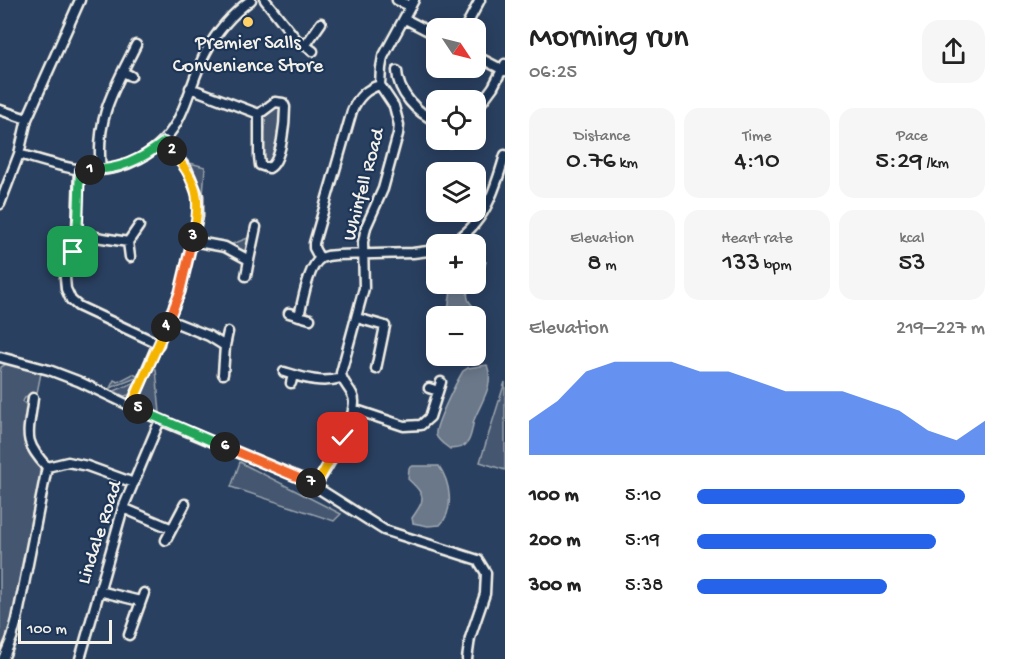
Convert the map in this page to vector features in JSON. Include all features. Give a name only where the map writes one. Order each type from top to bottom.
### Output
[{"type":"street","points":[[0,202],[19,154],[27,119],[49,66],[81,0]]},
{"type":"street","points":[[19,154],[80,170],[101,170],[117,168],[135,161],[164,142],[181,115],[190,88],[213,39],[241,3],[251,0]]},
{"type":"street","points":[[265,0],[285,27],[309,48],[321,23]]},
{"type":"street","points":[[320,259],[314,243],[352,111],[361,96],[372,87],[380,85],[383,57],[412,3],[397,0]]},
{"type":"street","points":[[470,18],[480,0]]},
{"type":"street","points":[[405,19],[426,30]]},
{"type":"street","points":[[101,170],[101,127],[106,108],[127,74],[136,45]]},
{"type":"street","points":[[486,60],[504,68],[486,97]]},
{"type":"street","points":[[397,71],[401,87],[426,117]]},
{"type":"street","name":"Whinfell Road","points":[[342,378],[342,369],[364,288],[363,242],[366,227],[383,189],[399,125],[394,106],[380,85]]},
{"type":"street","points":[[190,88],[259,114]]},
{"type":"street","points":[[275,102],[283,103],[285,107],[277,162],[269,168],[260,165],[259,114],[275,102]]},
{"type":"street","points":[[0,110],[27,119]]},
{"type":"street","points":[[131,406],[180,292],[198,216],[198,196],[187,169],[164,142]]},
{"type":"street","points":[[464,234],[483,214],[496,187],[505,155]]},
{"type":"street","points":[[80,170],[77,234],[65,278],[66,289],[71,300],[78,306],[159,344]]},
{"type":"street","points":[[130,256],[128,242],[139,226]]},
{"type":"street","points":[[246,276],[256,227]]},
{"type":"street","points":[[77,234],[128,242]]},
{"type":"street","points":[[192,241],[225,247],[249,260]]},
{"type":"street","points":[[299,316],[312,271],[320,259],[336,255],[426,251]]},
{"type":"street","points":[[289,313],[310,319]]},
{"type":"street","points":[[357,318],[385,326],[376,369]]},
{"type":"street","points":[[169,320],[210,336],[225,346]]},
{"type":"street","points":[[224,374],[228,332]]},
{"type":"street","points":[[0,357],[49,370],[78,381],[160,420],[290,473],[316,485],[384,530],[478,560],[486,573],[484,594],[470,638],[467,659]]},
{"type":"street","points":[[284,372],[292,379],[323,382],[342,378],[353,397],[353,409],[343,438],[316,485]]},
{"type":"street","points":[[353,409],[404,426],[415,427],[430,417],[436,387]]},
{"type":"street","points":[[33,398],[28,440],[33,452],[47,467]]},
{"type":"street","name":"Lindale Road","points":[[80,659],[123,508],[160,420]]},
{"type":"street","points":[[47,467],[68,462],[87,466],[134,483]]},
{"type":"street","points":[[3,659],[17,620],[47,467]]},
{"type":"street","points":[[166,540],[170,528],[185,504]]},
{"type":"street","points":[[123,508],[170,528]]},
{"type":"street","points":[[99,591],[142,597],[129,635]]},
{"type":"shaded area","points":[[272,106],[279,106],[282,110],[274,156],[270,165],[266,164],[262,154],[265,127],[262,124],[263,116]]},
{"type":"shaded area","points":[[189,164],[205,167],[203,196],[196,175]]},
{"type":"shaded area","points":[[253,236],[247,255],[230,245]]},
{"type":"shaded area","points":[[450,294],[468,294],[474,306],[449,306]]},
{"type":"shaded area","points":[[8,363],[41,373],[37,393],[28,395],[23,402],[28,406],[27,444],[29,451],[40,465],[39,487],[15,616],[0,656],[0,373],[1,367]]},
{"type":"shaded area","points":[[486,365],[489,372],[488,386],[474,420],[470,438],[464,446],[450,449],[436,435],[446,403],[463,371]]},
{"type":"shaded area","points":[[154,368],[156,369],[160,413],[144,405],[140,399]]},
{"type":"shaded area","points":[[133,374],[139,377],[110,388],[114,380],[118,382]]},
{"type":"shaded area","points":[[138,381],[129,395],[124,396],[114,391]]},
{"type":"shaded area","points":[[505,382],[505,470],[480,462]]},
{"type":"shaded area","points":[[240,462],[341,514],[334,521],[231,487]]},
{"type":"shaded area","points":[[439,466],[443,473],[448,488],[449,504],[445,519],[440,525],[428,526],[413,523],[412,518],[420,506],[422,497],[408,479],[409,468]]},
{"type":"place","name":"Premier Salls Convenience Store","points":[[248,22]]},
{"type":"route","points":[[73,252],[79,215],[80,170],[117,168],[135,161],[164,142],[187,169],[198,196],[198,216],[180,292],[131,406],[316,485],[343,438]]}]
